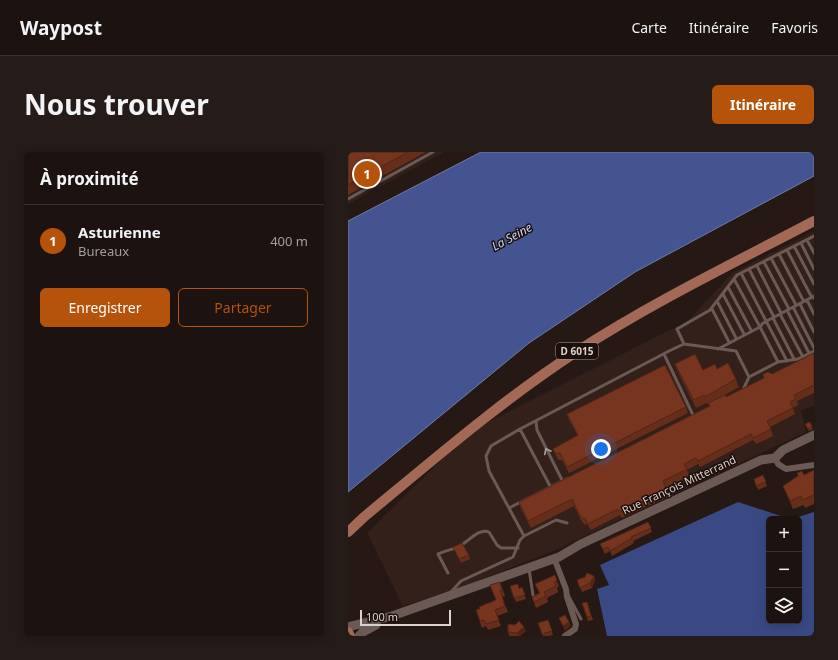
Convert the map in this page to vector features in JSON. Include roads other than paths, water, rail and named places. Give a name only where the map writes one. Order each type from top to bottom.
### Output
[{"type":"main road","name":"D 6015","points":[[348,532],[364,517],[502,405],[575,352],[639,313],[814,221]]},
{"type":"main road","name":"D 6015","points":[[348,540],[364,517]]},
{"type":"main road","points":[[348,632],[350,636]]},
{"type":"street","name":"Rue François Mitterrand","points":[[392,616],[554,558],[761,460],[775,458],[783,450],[814,435]]},
{"type":"street","points":[[775,458],[778,464],[786,469],[814,465]]},
{"type":"street","points":[[554,558],[576,624],[575,629],[565,636]]},
{"type":"street","points":[[348,627],[392,616]]},
{"type":"street","points":[[359,636],[363,632],[392,616]]},
{"type":"lane","points":[[348,199],[433,152]]},
{"type":"lane","points":[[684,344],[677,329],[712,309],[734,279],[741,273],[814,236]]},
{"type":"lane","points":[[807,240],[814,253]]},
{"type":"lane","points":[[801,243],[814,269]]},
{"type":"lane","points":[[794,246],[814,284]]},
{"type":"lane","points":[[718,349],[760,326],[773,317],[814,297],[787,250]]},
{"type":"lane","points":[[779,254],[805,301],[814,314]]},
{"type":"lane","points":[[771,258],[796,305],[814,348]]},
{"type":"lane","points":[[764,262],[809,354]]},
{"type":"lane","points":[[757,266],[802,357]]},
{"type":"lane","points":[[749,270],[794,359]]},
{"type":"lane","points":[[741,273],[787,360]]},
{"type":"lane","points":[[734,279],[778,362]]},
{"type":"lane","points":[[728,287],[751,330]]},
{"type":"lane","points":[[723,294],[744,334]]},
{"type":"lane","points":[[717,302],[736,338]]},
{"type":"lane","points":[[796,305],[814,332]]},
{"type":"lane","points":[[712,309],[729,342]]},
{"type":"lane","points":[[524,536],[486,463],[486,456],[491,446],[520,429],[684,344],[736,351],[749,377]]},
{"type":"lane","points":[[738,392],[744,389],[749,377],[778,362],[802,357],[814,351]]},
{"type":"lane","points":[[664,354],[693,415]]},
{"type":"lane","points":[[688,417],[698,412]]},
{"type":"lane","points":[[536,421],[537,430],[562,480]]},
{"type":"lane","points":[[520,429],[550,486]]},
{"type":"lane","points":[[509,508],[570,477]]},
{"type":"lane","points":[[448,597],[461,581],[513,557],[520,540],[524,536],[556,520],[567,523]]},
{"type":"lane","points":[[448,573],[438,554],[448,549],[456,548],[483,531],[489,532],[501,548],[518,548]]},
{"type":"lane","points":[[528,568],[531,574],[533,595]]},
{"type":"lane","points":[[566,593],[575,604],[581,619]]},
{"type":"water","name":"La Seine","points":[[481,152],[814,152],[814,176],[635,272],[529,343],[348,492],[348,221]]},
{"type":"place","name":"Asturienne","points":[[367,174]]}]
